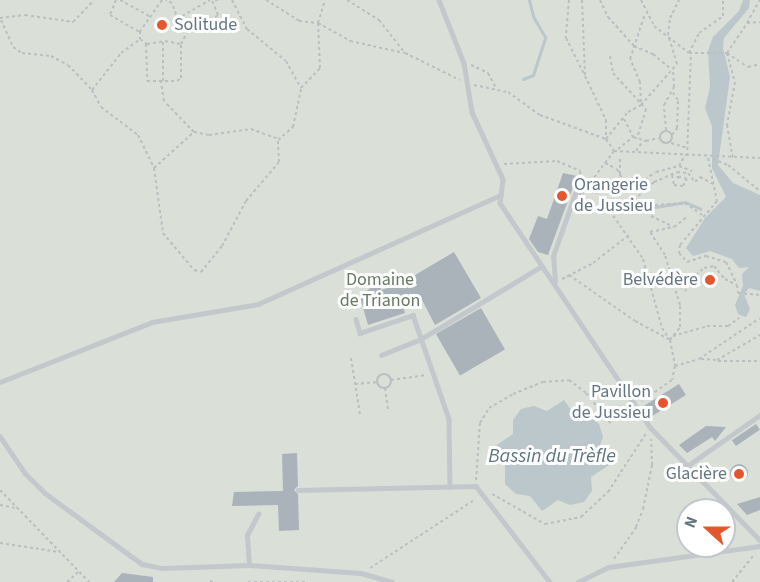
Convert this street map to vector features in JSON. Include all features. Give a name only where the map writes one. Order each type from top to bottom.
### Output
[{"type":"lane","points":[[439,0],[464,63],[470,85],[472,112],[503,179],[500,203],[638,404],[650,427],[760,540]]},
{"type":"lane","points":[[555,285],[553,256],[575,194],[583,188],[592,186]]},
{"type":"lane","points":[[0,382],[152,322],[258,304],[501,195]]},
{"type":"lane","points":[[381,355],[421,339],[542,266]]},
{"type":"lane","points":[[356,319],[360,333],[412,315],[450,425],[450,487]]},
{"type":"lane","points":[[687,466],[760,415]]},
{"type":"lane","points":[[0,436],[25,473],[45,493],[142,564],[163,568],[249,566],[361,573],[392,582]]},
{"type":"lane","points":[[298,490],[476,486],[550,582]]},
{"type":"lane","points":[[249,566],[247,536],[258,514]]},
{"type":"lane","points":[[578,582],[609,567],[760,548]]},
{"type":"path","points":[[94,0],[73,22],[24,15],[0,19],[13,47],[30,56],[60,60],[92,90],[101,107],[138,135],[154,168],[163,233],[194,270],[201,272],[222,246],[246,201],[278,166],[278,140],[293,127],[301,88],[320,68],[318,23],[325,0]]},
{"type":"path","points":[[116,0],[109,13],[140,32]]},
{"type":"path","points":[[120,0],[152,17]]},
{"type":"path","points":[[140,39],[140,32],[152,17],[155,1],[175,0]]},
{"type":"path","points":[[146,44],[146,80],[162,81],[180,78],[181,44],[188,33],[218,15],[214,0],[177,19]]},
{"type":"path","points":[[232,0],[247,29],[263,46],[286,61],[301,88]]},
{"type":"path","points":[[266,0],[288,16],[318,23],[350,41],[405,53],[470,85],[496,88],[540,115],[606,139]]},
{"type":"path","points":[[347,0],[379,20],[405,53]]},
{"type":"path","points":[[568,0],[566,38],[606,120],[606,139],[614,151]]},
{"type":"path","points":[[582,0],[585,76]]},
{"type":"path","points":[[600,0],[608,17],[634,46],[653,54],[672,68]]},
{"type":"path","points":[[641,0],[645,13],[668,36],[690,53],[727,53],[748,67],[760,64]]},
{"type":"path","points":[[606,139],[628,112],[642,102],[677,64],[668,36],[670,18],[680,0]]},
{"type":"path","points":[[679,166],[686,155],[687,148],[690,53],[699,33],[723,16],[723,0]]},
{"type":"path","points":[[733,159],[727,125],[735,82],[727,53],[759,0]]},
{"type":"path","points":[[171,2],[177,19],[188,33]]},
{"type":"path","points":[[638,139],[647,116],[642,102],[640,82],[630,59],[645,13]]},
{"type":"path","points":[[747,23],[760,22]]},
{"type":"path","points":[[92,90],[121,53],[140,39]]},
{"type":"path","points":[[140,39],[146,44],[163,41],[181,44]]},
{"type":"path","points":[[163,41],[162,81],[165,101],[194,132],[209,135],[251,129],[278,140]]},
{"type":"path","points":[[610,56],[613,73],[642,102]]},
{"type":"path","points":[[464,63],[488,73],[496,88]]},
{"type":"path","points":[[672,68],[671,91],[664,105],[666,130],[672,135]]},
{"type":"path","points":[[670,142],[677,129],[678,100],[671,91]]},
{"type":"path","points":[[624,119],[633,137],[643,141],[659,138],[666,130]]},
{"type":"path","points":[[154,168],[186,143],[194,132]]},
{"type":"path","points":[[633,137],[614,151],[594,172],[592,186],[629,235],[652,280],[662,328],[670,340],[675,366],[672,380],[638,404]]},
{"type":"path","points":[[659,138],[664,144],[670,142],[687,148]]},
{"type":"path","points":[[636,151],[643,141]]},
{"type":"path","points":[[618,149],[710,158],[760,158]]},
{"type":"path","points":[[710,158],[709,172],[716,186],[717,201],[702,215],[680,245],[679,253],[687,262],[706,256],[726,262],[738,293],[760,295]]},
{"type":"path","points":[[710,158],[728,165],[759,190]]},
{"type":"path","points":[[620,159],[620,174]]},
{"type":"path","points":[[498,165],[557,161],[580,171],[583,188]]},
{"type":"path","points":[[605,163],[614,166],[620,174],[628,196],[651,216],[674,227]]},
{"type":"path","points":[[625,185],[640,183],[656,172],[679,166],[692,171]]},
{"type":"path","points":[[634,200],[654,182],[683,172],[695,182],[700,177],[716,186]]},
{"type":"path","points":[[672,175],[674,185],[683,186],[687,179],[677,176],[681,181]]},
{"type":"path","points":[[640,183],[647,190]]},
{"type":"path","points":[[655,205],[673,203],[690,205],[702,215]]},
{"type":"path","points":[[670,340],[680,320],[675,283],[660,244],[650,232],[674,227],[688,216]]},
{"type":"path","points":[[555,285],[593,263],[629,235]]},
{"type":"path","points":[[696,275],[704,268],[714,266],[725,279],[736,285]]},
{"type":"path","points":[[569,275],[635,321],[670,340]]},
{"type":"path","points":[[675,283],[687,291]]},
{"type":"path","points":[[673,336],[707,326],[728,326],[739,318]]},
{"type":"path","points":[[675,366],[699,359],[760,318]]},
{"type":"path","points":[[717,360],[760,334]]},
{"type":"path","points":[[351,358],[360,414]]},
{"type":"path","points":[[699,359],[760,361]]},
{"type":"path","points":[[378,382],[383,374],[391,380]]},
{"type":"path","points":[[385,387],[391,380],[433,374]]},
{"type":"path","points":[[476,486],[480,423],[489,408],[513,394],[543,382],[569,380],[586,393],[612,425]]},
{"type":"path","points":[[355,384],[378,382],[385,387],[388,409]]},
{"type":"path","points":[[361,573],[401,551],[482,494],[495,494],[546,524],[581,517],[608,492],[650,427]]},
{"type":"path","points":[[609,567],[636,527],[643,509],[651,465],[650,427]]},
{"type":"path","points":[[0,490],[89,582]]},
{"type":"path","points":[[0,506],[16,508]]},
{"type":"path","points":[[0,543],[59,552]]},
{"type":"path","points":[[732,582],[760,548]]},
{"type":"path","points":[[67,582],[79,571]]},
{"type":"path","points":[[248,582],[306,582]]},
{"type":"green space","name":"Domaine de Trianon","points":[[0,0],[760,0],[760,582],[0,582]]},
{"type":"water","points":[[743,0],[750,0],[749,8],[724,38],[723,48],[730,77],[718,165],[733,183],[760,195],[760,291],[749,288],[744,294],[750,309],[746,317],[738,314],[735,305],[743,286],[742,274],[749,267],[739,268],[732,259],[710,251],[693,256],[686,248],[705,218],[726,197],[712,168],[712,126],[705,108],[710,87],[708,51],[713,37],[739,11]]},
{"type":"water","name":"Bassin du Trèfle","points":[[564,400],[575,415],[588,416],[599,424],[603,437],[598,450],[609,465],[591,477],[592,491],[584,502],[570,505],[558,500],[542,511],[530,496],[516,494],[505,484],[505,463],[494,447],[513,434],[513,420],[521,409],[534,406],[547,411]]},
{"type":"building","name":"Orangerie de Jussieu","points":[[563,173],[577,176],[548,255],[538,252],[529,239],[538,216],[547,219]]},
{"type":"building","points":[[454,252],[481,298],[435,325],[422,300],[403,306],[405,313],[368,325],[360,297],[378,281],[381,290],[411,281],[410,278]]},
{"type":"building","points":[[481,308],[505,350],[460,376],[436,334]]},
{"type":"building","name":"Pavillon de Jussieu","points":[[679,384],[686,395],[651,417],[644,406]]},
{"type":"building","points":[[756,424],[760,430],[736,446],[732,440]]},
{"type":"building","points":[[706,426],[726,427],[715,441],[712,437],[687,453],[679,445]]},
{"type":"building","points":[[297,453],[298,486],[294,490],[298,494],[299,530],[279,531],[278,505],[232,506],[234,492],[283,491],[282,454]]},
{"type":"building","name":"Glacière","points":[[739,464],[745,467],[748,473],[745,479],[739,482],[733,479],[730,473],[733,467]]},
{"type":"building","points":[[760,497],[760,510],[747,515],[737,504]]},
{"type":"building","points":[[122,573],[153,577],[153,582],[114,582]]},
{"type":"waterway","points":[[523,79],[533,75],[545,37],[533,16],[529,0]]},
{"type":"waterway","points":[[655,207],[685,202],[701,209]]},
{"type":"place","name":"Solitude","points":[[162,25]]},
{"type":"place","name":"Orangerie de Jussieu","points":[[562,196]]},
{"type":"place","name":"Belvédère","points":[[710,280]]},
{"type":"place","name":"Pavillon de Jussieu","points":[[663,403]]},
{"type":"place","name":"Glacière","points":[[739,474]]}]
